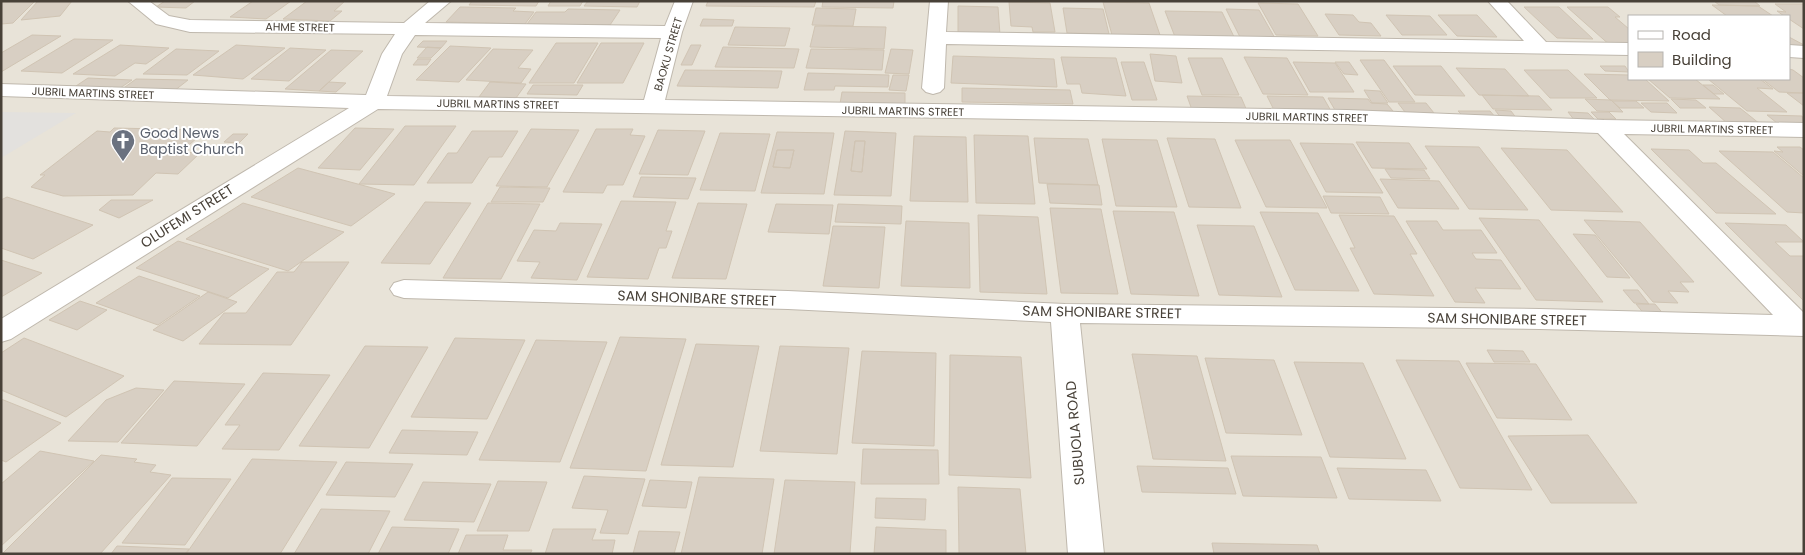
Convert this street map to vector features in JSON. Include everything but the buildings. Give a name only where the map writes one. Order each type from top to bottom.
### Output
[{"type":"street","name":"AHME STREET","points":[[137,1],[163,20],[190,26],[672,32]]},
{"type":"street","points":[[374,102],[389,61],[409,28],[442,1]]},
{"type":"street","name":"BAOKU STREET","points":[[653,106],[672,32],[684,1]]},
{"type":"street","points":[[933,88],[938,38],[939,1]]},
{"type":"street","points":[[1497,1],[1540,47]]},
{"type":"street","points":[[938,38],[1628,48]]},
{"type":"street","points":[[1790,52],[1804,52]]},
{"type":"street","name":"JUBRIL MARTINS STREET","points":[[1,90],[374,102],[1347,117],[1604,127],[1804,130]]},
{"type":"street","name":"OLUFEMI STREET","points":[[1,332],[374,102]]},
{"type":"street","name":"SAM SHONIBARE STREET","points":[[1604,127],[1802,326]]},
{"type":"street","name":"SAM SHONIBARE STREET","points":[[404,289],[778,300],[1065,313],[1540,319],[1802,326]]},
{"type":"street","name":"SUBUOLA ROAD","points":[[1065,313],[1086,554]]},
{"type":"shaded area","points":[[1,1],[1804,1],[1804,554],[1,554]]},
{"type":"shaded area","points":[[1,112],[76,113],[1,158]]},
{"type":"place","name":"Good News Baptist Church","points":[[123,162]]}]
